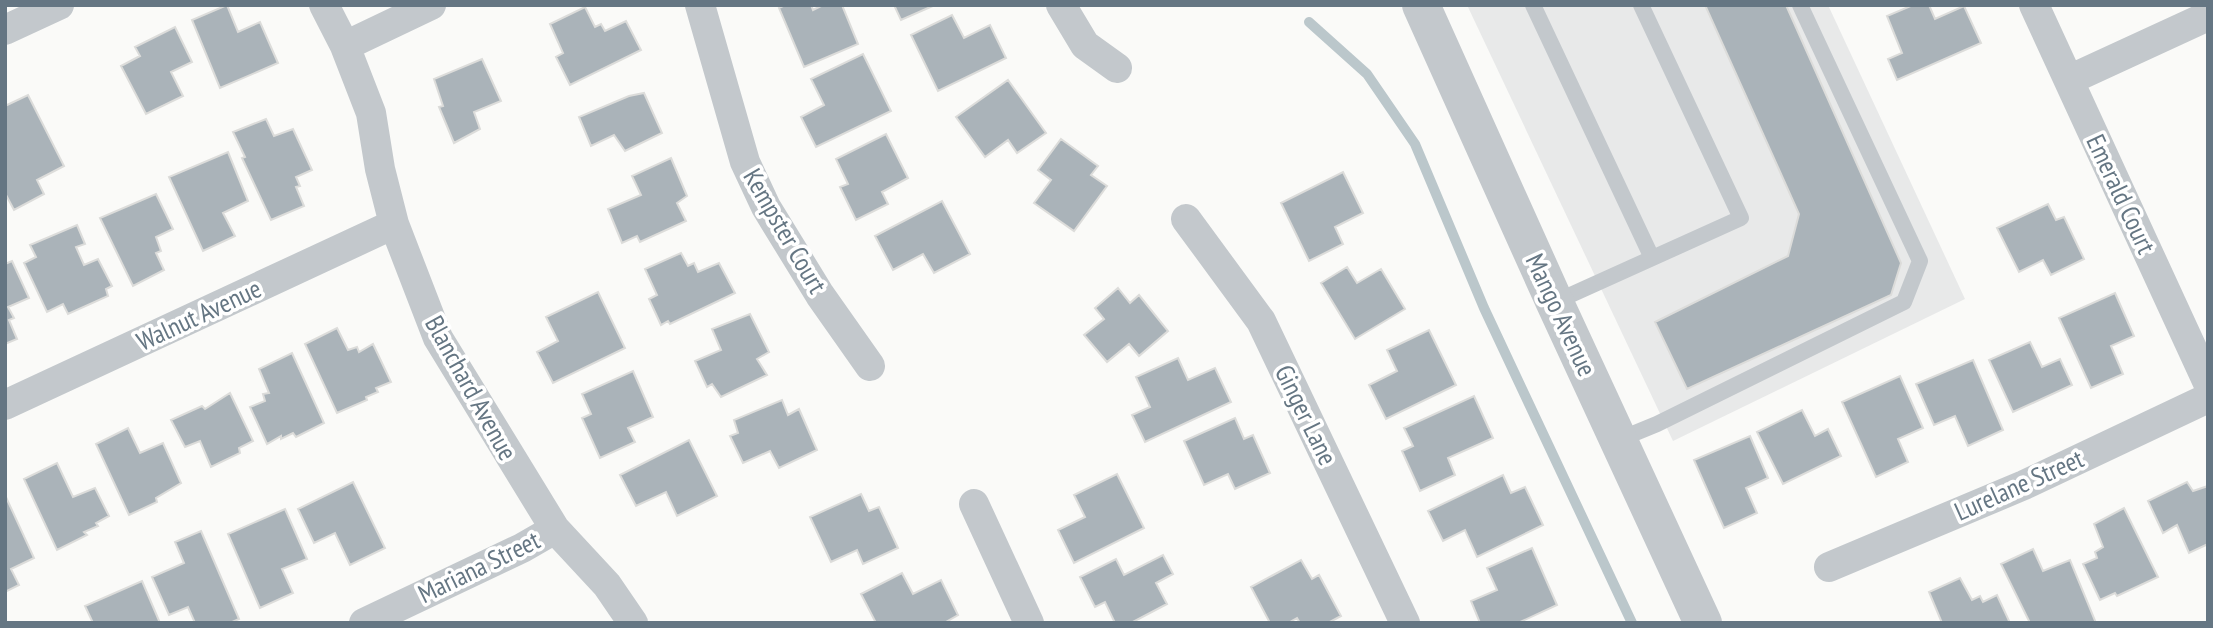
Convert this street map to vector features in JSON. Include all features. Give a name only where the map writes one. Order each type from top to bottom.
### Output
[{"type":"street","points":[[5,30],[59,5]]},
{"type":"street","name":"Blanchard Avenue","points":[[324,5],[345,46],[371,113],[380,169],[394,224],[438,338],[555,528],[607,585],[633,623]]},
{"type":"street","points":[[345,46],[432,5]]},
{"type":"street","name":"Kempster Court","points":[[700,5],[745,162],[766,207],[820,295],[870,366]]},
{"type":"street","points":[[1061,5],[1085,45],[1117,68]]},
{"type":"street","name":"Mango Avenue","points":[[1422,5],[1555,303],[1703,623]]},
{"type":"street","name":"Emerald Court","points":[[2034,5],[2208,383]]},
{"type":"street","points":[[2069,80],[2208,16]]},
{"type":"street","name":"Ginger Lane","points":[[1186,219],[1261,321],[1405,623]]},
{"type":"street","name":"Walnut Avenue","points":[[5,405],[394,224]]},
{"type":"street","name":"Lurelane Street","points":[[1829,567],[2024,485],[2208,398]]},
{"type":"street","points":[[974,504],[1030,623]]},
{"type":"street","name":"Mariana Street","points":[[364,623],[522,548],[555,528]]},
{"type":"lane","points":[[1533,5],[1652,258]]},
{"type":"lane","points":[[1555,303],[1741,218],[1642,5]]},
{"type":"lane","points":[[1618,440],[1657,424],[1904,302],[1920,261],[1800,5]]},
{"type":"shaded area","points":[[1467,5],[1828,5],[1965,299],[1673,441]]},
{"type":"building","points":[[227,5],[238,32],[260,22],[278,63],[220,88],[192,20]]},
{"type":"building","points":[[785,5],[811,5],[813,10],[823,5],[842,5],[858,44],[804,67],[779,8]]},
{"type":"building","points":[[894,5],[935,5],[901,20]]},
{"type":"building","points":[[1705,5],[1786,5],[1901,263],[1891,295],[1687,389],[1655,322],[1788,256],[1799,214]]},
{"type":"building","points":[[1913,5],[1929,5],[1935,19],[1964,6],[1981,43],[1897,80],[1888,59],[1902,53],[1887,16]]},
{"type":"building","points":[[585,7],[595,27],[601,24],[605,31],[626,21],[641,50],[570,85],[556,57],[563,53],[550,24]]},
{"type":"building","points":[[952,15],[964,38],[990,25],[1006,58],[938,91],[911,35]]},
{"type":"building","points":[[175,27],[192,62],[171,72],[183,96],[146,114],[121,66],[140,56],[135,47]]},
{"type":"building","points":[[863,54],[891,111],[816,147],[801,117],[824,105],[811,79]]},
{"type":"building","points":[[482,59],[501,101],[474,112],[480,129],[454,143],[439,107],[443,106],[434,79]]},
{"type":"building","points":[[1008,80],[1046,133],[1017,153],[1008,140],[985,157],[956,117]]},
{"type":"building","points":[[644,93],[662,133],[625,151],[614,135],[591,146],[579,117],[629,96]]},
{"type":"building","points":[[28,95],[64,166],[37,180],[44,194],[14,210],[5,193],[5,106]]},
{"type":"building","points":[[266,119],[274,136],[293,129],[312,170],[296,177],[300,186],[296,187],[304,206],[271,220],[233,132]]},
{"type":"building","points":[[886,134],[908,178],[882,192],[888,204],[856,220],[840,187],[848,184],[836,159]]},
{"type":"building","points":[[1061,139],[1098,166],[1091,175],[1107,186],[1074,231],[1034,203],[1051,180],[1038,170]]},
{"type":"building","points":[[228,152],[248,201],[223,213],[235,236],[203,251],[169,177]]},
{"type":"building","points":[[671,158],[687,196],[677,203],[686,221],[640,242],[637,236],[622,243],[608,209],[641,195],[632,176]]},
{"type":"building","points":[[1343,172],[1363,213],[1335,227],[1343,244],[1309,261],[1281,203]]},
{"type":"building","points":[[156,194],[173,229],[156,237],[161,251],[156,253],[164,270],[133,286],[100,218]]},
{"type":"building","points":[[942,201],[970,254],[934,273],[923,254],[893,270],[875,236]]},
{"type":"building","points":[[2048,204],[2056,220],[2064,217],[2084,259],[2051,275],[2043,260],[2019,272],[1997,228]]},
{"type":"building","points":[[77,225],[85,244],[76,247],[84,265],[98,259],[112,286],[106,289],[108,296],[68,314],[63,304],[47,312],[24,263],[36,257],[30,245]]},
{"type":"building","points":[[681,253],[688,266],[694,263],[698,272],[719,263],[735,293],[670,324],[668,321],[661,325],[649,299],[657,295],[645,269]]},
{"type":"building","points":[[12,261],[29,298],[8,307],[14,318],[9,320],[17,339],[5,344],[5,264]]},
{"type":"building","points":[[1347,267],[1357,283],[1381,269],[1405,309],[1355,339],[1321,283]]},
{"type":"building","points":[[1118,288],[1130,303],[1139,295],[1168,331],[1139,356],[1129,344],[1107,362],[1084,335],[1104,319],[1095,308]]},
{"type":"building","points":[[598,292],[625,348],[553,383],[537,352],[558,341],[546,317]]},
{"type":"building","points":[[2115,293],[2134,336],[2111,346],[2123,374],[2091,388],[2059,318]]},
{"type":"building","points":[[750,314],[769,352],[757,359],[767,375],[721,397],[712,384],[707,387],[695,361],[721,350],[712,329]]},
{"type":"building","points":[[337,328],[348,350],[357,347],[359,352],[373,344],[391,382],[376,388],[378,392],[366,397],[367,400],[337,413],[305,344]]},
{"type":"building","points":[[1429,330],[1456,385],[1386,419],[1369,385],[1397,371],[1387,350]]},
{"type":"building","points":[[2030,342],[2042,367],[2060,359],[2072,385],[2013,412],[1989,360]]},
{"type":"building","points":[[292,353],[324,423],[296,437],[293,433],[267,444],[250,407],[265,401],[263,394],[269,393],[259,369]]},
{"type":"building","points":[[1178,358],[1188,380],[1215,368],[1231,402],[1145,442],[1132,415],[1150,407],[1136,377]]},
{"type":"building","points":[[1973,360],[2003,430],[1968,446],[1955,416],[1934,425],[1916,384]]},
{"type":"building","points":[[633,371],[653,417],[628,428],[635,442],[600,458],[582,418],[591,414],[582,394]]},
{"type":"building","points":[[1900,376],[1923,428],[1898,439],[1908,462],[1876,477],[1842,402]]},
{"type":"building","points":[[230,393],[253,441],[239,448],[240,453],[211,467],[200,441],[185,447],[171,420],[202,406],[205,409]]},
{"type":"building","points":[[1474,396],[1493,438],[1448,458],[1455,475],[1420,491],[1402,451],[1413,446],[1404,428]]},
{"type":"building","points":[[782,400],[788,415],[799,409],[817,450],[779,468],[770,451],[743,463],[730,436],[738,433],[734,420]]},
{"type":"building","points":[[1802,410],[1815,436],[1828,429],[1841,456],[1783,484],[1757,432]]},
{"type":"building","points":[[1235,418],[1244,439],[1253,435],[1270,473],[1235,489],[1228,474],[1204,485],[1184,441]]},
{"type":"building","points":[[128,428],[140,453],[163,443],[181,483],[156,498],[157,502],[129,515],[96,444]]},
{"type":"building","points":[[1750,436],[1768,478],[1746,488],[1757,513],[1724,528],[1694,460]]},
{"type":"building","points":[[689,440],[717,496],[677,516],[666,492],[636,506],[620,475]]},
{"type":"building","points":[[57,463],[73,497],[95,488],[109,516],[96,523],[98,526],[84,532],[87,535],[57,550],[24,479]]},
{"type":"building","points":[[1117,474],[1144,528],[1074,563],[1058,530],[1085,517],[1074,495]]},
{"type":"building","points":[[1503,475],[1511,493],[1525,487],[1543,525],[1477,557],[1465,530],[1443,541],[1428,511]]},
{"type":"building","points":[[353,482],[385,548],[350,565],[335,533],[314,543],[298,509]]},
{"type":"building","points":[[2187,482],[2193,491],[2208,486],[2208,544],[2189,553],[2177,525],[2163,533],[2148,501]]},
{"type":"building","points":[[861,494],[869,511],[879,507],[898,548],[863,564],[857,550],[831,562],[810,517]]},
{"type":"building","points":[[5,495],[34,558],[11,569],[19,585],[5,592]]},
{"type":"building","points":[[2124,508],[2158,577],[2117,596],[2115,593],[2100,600],[2083,564],[2097,558],[2095,552],[2103,547],[2094,524]]},
{"type":"building","points":[[285,509],[307,559],[282,569],[293,593],[260,608],[228,534]]},
{"type":"building","points":[[201,531],[239,619],[230,623],[195,623],[188,607],[169,615],[152,577],[184,563],[175,542]]},
{"type":"building","points":[[1532,548],[1557,605],[1518,623],[1480,623],[1471,601],[1497,590],[1487,568]]},
{"type":"building","points":[[2033,549],[2043,571],[2070,560],[2096,623],[2030,623],[2001,564]]},
{"type":"building","points":[[1163,555],[1173,574],[1156,583],[1167,604],[1131,623],[1115,623],[1105,602],[1095,607],[1080,577],[1116,559],[1124,575]]},
{"type":"building","points":[[1301,560],[1312,579],[1319,575],[1341,616],[1328,623],[1300,623],[1297,618],[1288,623],[1270,623],[1251,587]]},
{"type":"building","points":[[902,573],[913,594],[941,580],[958,615],[944,623],[876,623],[861,594]]},
{"type":"building","points":[[1960,578],[1972,600],[1980,596],[1983,602],[1997,595],[2010,623],[1942,623],[1929,592]]},
{"type":"building","points":[[142,581],[160,623],[93,623],[85,606]]},
{"type":"waterway","points":[[1309,22],[1367,74],[1415,144],[1484,308],[1632,623]]}]
